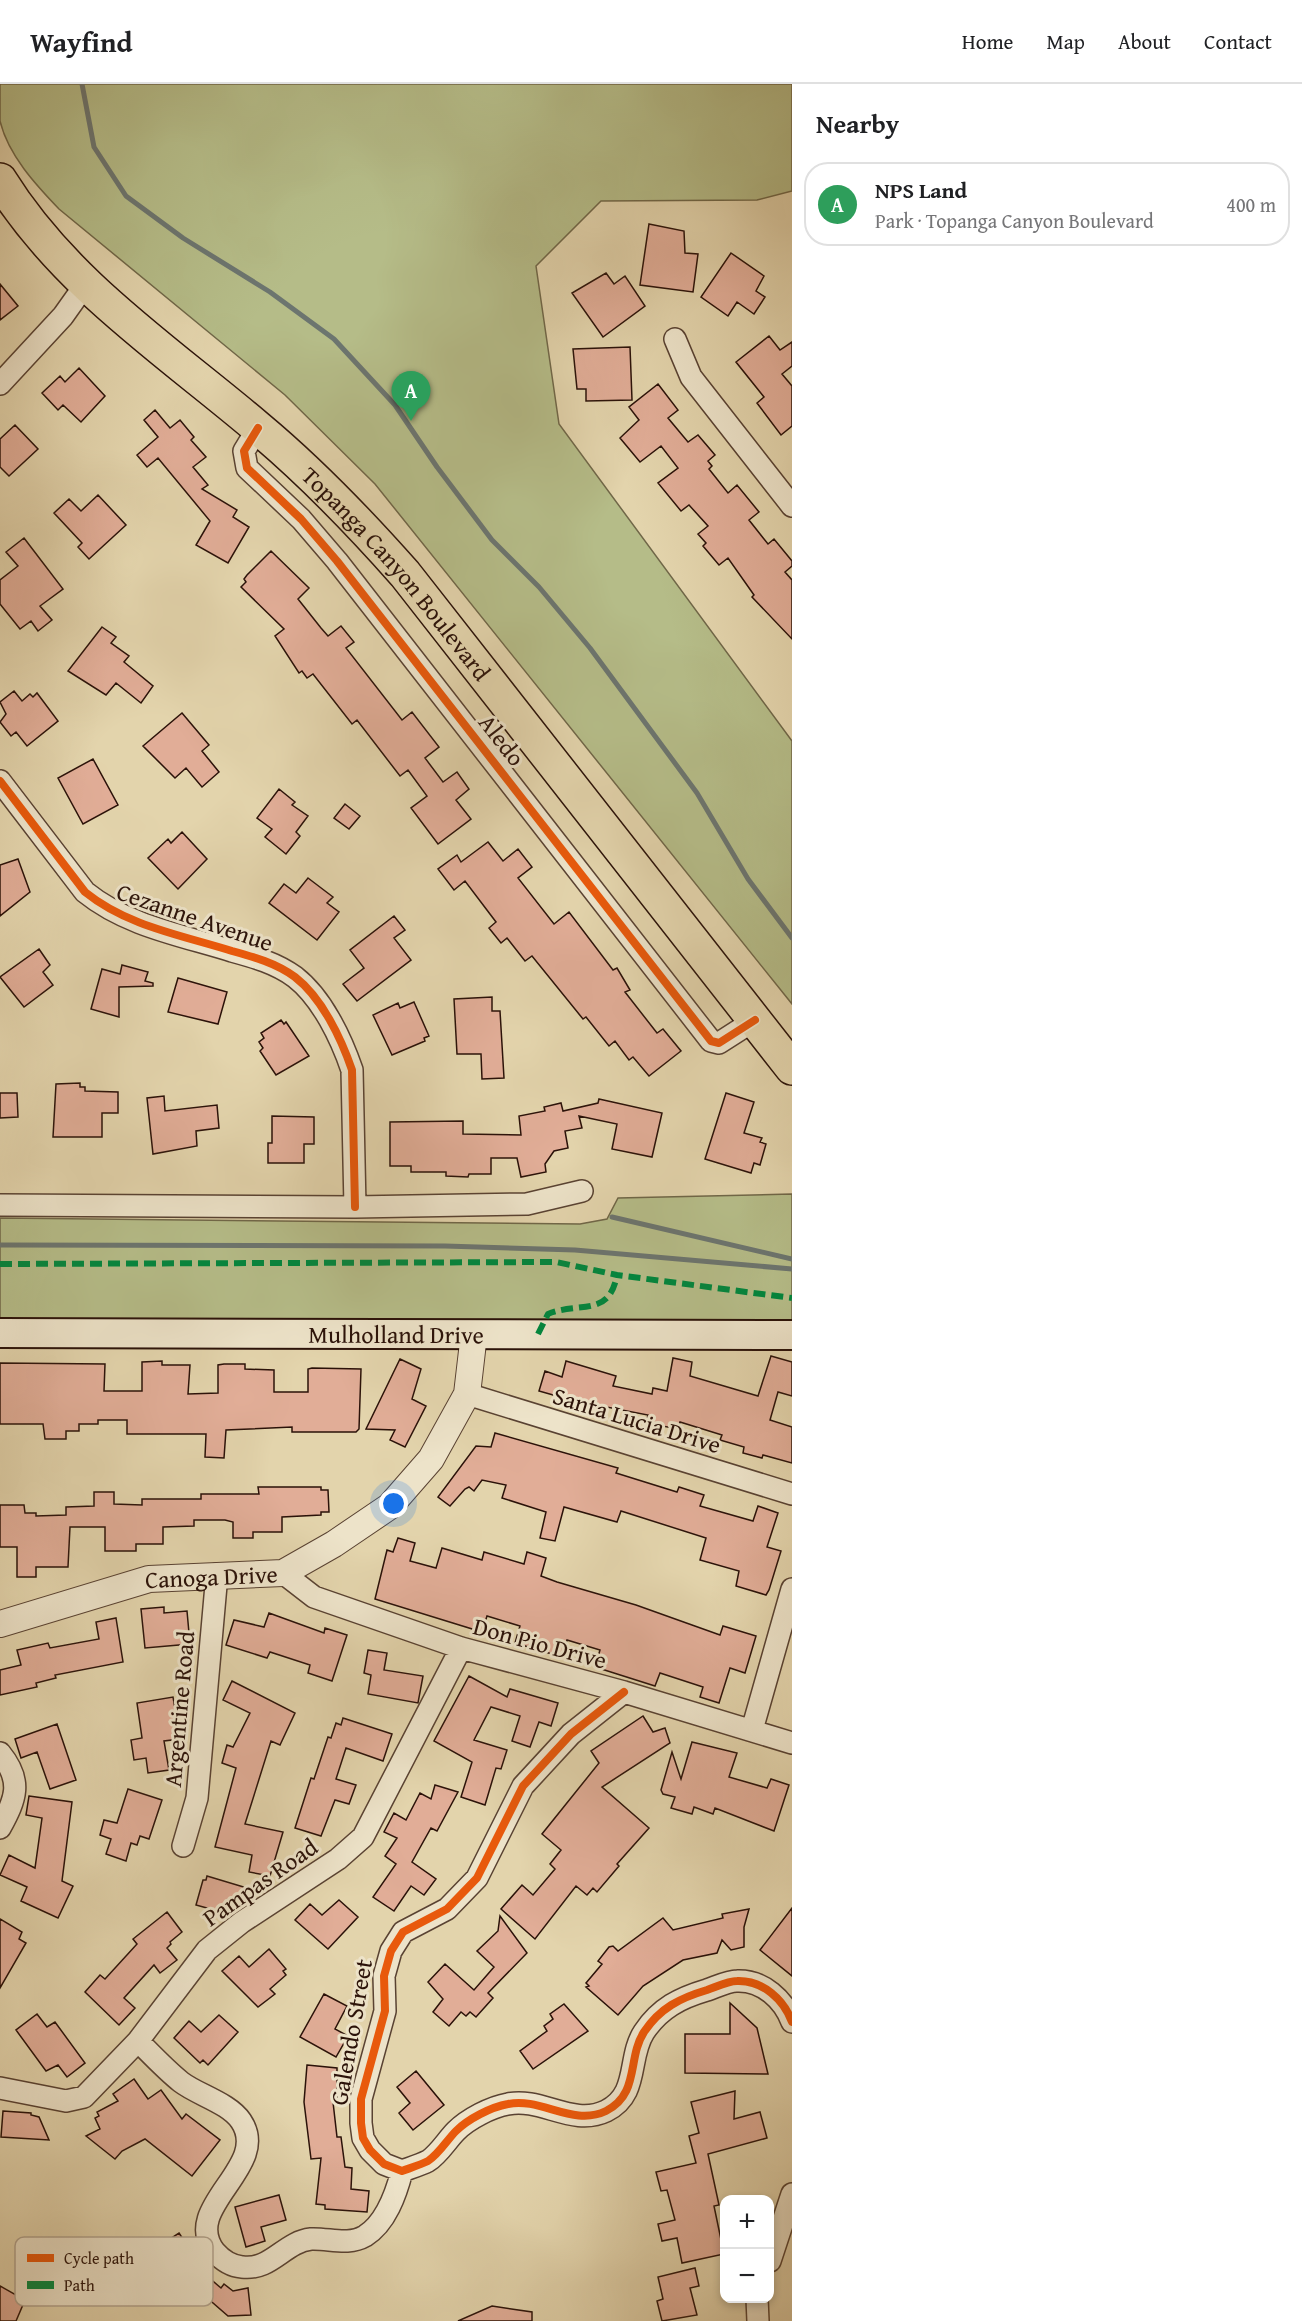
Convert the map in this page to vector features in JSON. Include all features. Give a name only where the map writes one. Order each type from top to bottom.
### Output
[{"type":"main road","name":"Topanga Canyon Boulevard","points":[[0,180],[15,204],[52,250],[85,285],[258,428],[343,506],[405,574],[792,1068]]},
{"type":"main road","name":"Mulholland Drive","points":[[0,1333],[792,1335]]},
{"type":"street","points":[[0,384],[63,316],[85,285]]},
{"type":"street","points":[[675,339],[691,377],[792,506]]},
{"type":"street","name":"Aledo","points":[[258,428],[244,451],[247,468],[301,519],[337,561],[711,1041],[719,1043],[755,1020]]},
{"type":"street","name":"Cezanne Avenue","points":[[0,781],[85,892],[101,905],[127,920],[270,962],[296,978],[313,997],[345,1048],[352,1070],[355,1207]]},
{"type":"street","points":[[0,1205],[355,1207],[527,1204],[582,1191]]},
{"type":"street","name":"Canoga Drive","points":[[0,1624],[149,1579],[217,1574],[284,1573],[334,1544],[390,1506],[430,1459],[467,1394],[474,1334]]},
{"type":"street","name":"Santa Lucia Drive","points":[[467,1394],[792,1494]]},
{"type":"street","name":"Don Pio Drive","points":[[284,1573],[314,1597],[461,1648],[624,1692],[792,1743]]},
{"type":"street","name":"Argentine Road","points":[[183,1846],[197,1798],[217,1574]]},
{"type":"street","points":[[752,1730],[792,1588]]},
{"type":"street","name":"Pampas Road","points":[[0,2088],[66,2102],[84,2097],[138,2042],[207,1950],[242,1922],[338,1859],[363,1837],[461,1648]]},
{"type":"street","name":"Galendo Street","points":[[402,2171],[384,2164],[370,2150],[363,2138],[361,2123],[361,2099],[385,2011],[384,1976],[391,1951],[403,1932],[447,1909],[477,1878],[523,1786],[571,1734],[624,1692]]},
{"type":"street","points":[[0,1753],[11,1767],[16,1786],[12,1807],[0,1828]]},
{"type":"street","points":[[213,2249],[229,2263],[252,2269],[261,2267],[293,2246],[311,2239],[331,2242],[363,2238],[377,2226],[397,2189],[402,2171],[429,2160],[458,2129],[480,2115],[507,2104],[528,2102],[576,2116],[605,2111],[622,2098],[632,2079],[642,2034],[658,2013],[682,1998],[737,1981],[754,1984],[774,1994],[786,2007],[792,2022]]},
{"type":"street","points":[[138,2042],[181,2082],[235,2113],[243,2123],[247,2152],[206,2221],[207,2237]]},
{"type":"street","points":[[774,2249],[792,2194]]},
{"type":"street","points":[[758,2303],[758,2321]]},
{"type":"green space","points":[[0,84],[792,84],[792,191],[757,200],[601,201],[536,266],[559,424],[792,741],[792,1004],[375,484],[285,395],[59,209],[41,190],[16,157],[4,134],[0,121]]},
{"type":"green space","points":[[792,1194],[792,1322],[0,1322],[0,1218],[580,1224],[607,1219],[618,1198]]},
{"type":"building","points":[[649,224],[684,231],[685,253],[698,254],[693,292],[640,285]]},
{"type":"building","points":[[731,253],[764,276],[756,291],[765,297],[754,314],[737,302],[728,316],[701,297]]},
{"type":"building","points":[[606,273],[614,284],[625,276],[645,306],[603,337],[572,293]]},
{"type":"building","points":[[0,284],[18,306],[0,320]]},
{"type":"building","points":[[769,336],[780,350],[792,342],[792,366],[782,374],[792,386],[792,426],[781,435],[757,403],[764,397],[736,362]]},
{"type":"building","points":[[630,347],[632,400],[586,401],[586,389],[577,389],[573,349]]},
{"type":"building","points":[[79,368],[105,396],[81,422],[63,405],[58,410],[42,393],[60,376],[65,382]]},
{"type":"building","points":[[658,384],[678,410],[668,418],[688,442],[698,435],[715,455],[708,461],[712,466],[709,469],[728,493],[737,485],[759,512],[749,520],[768,544],[774,539],[792,561],[792,566],[785,572],[792,580],[792,639],[752,597],[754,595],[728,558],[719,565],[703,546],[706,543],[698,534],[708,526],[689,505],[681,511],[658,483],[678,468],[661,446],[640,462],[620,438],[639,420],[629,407]]},
{"type":"building","points":[[155,410],[170,428],[180,420],[194,437],[191,440],[206,457],[193,467],[208,485],[202,489],[237,510],[233,517],[249,527],[228,563],[196,545],[210,521],[158,458],[147,467],[137,455],[158,437],[144,420]]},
{"type":"building","points":[[15,425],[38,449],[9,476],[0,467],[0,439]]},
{"type":"building","points":[[98,495],[126,525],[89,559],[78,547],[82,543],[54,513],[69,499],[81,511]]},
{"type":"building","points":[[24,538],[63,589],[40,606],[52,620],[38,631],[31,621],[20,629],[0,604],[0,580],[18,566],[6,552]]},
{"type":"building","points":[[271,551],[309,588],[298,599],[321,628],[328,636],[341,626],[354,642],[346,648],[402,720],[412,712],[439,747],[425,758],[443,782],[457,772],[469,789],[456,800],[471,819],[438,844],[411,808],[427,796],[408,770],[400,776],[357,720],[352,724],[313,674],[307,678],[302,671],[299,673],[275,636],[284,629],[241,587],[246,582],[244,579],[247,575]]},
{"type":"building","points":[[102,627],[116,637],[111,643],[129,656],[124,662],[153,686],[141,703],[116,683],[106,695],[68,671]]},
{"type":"building","points":[[14,691],[22,701],[30,694],[33,697],[37,693],[58,721],[27,746],[16,732],[11,736],[0,722],[6,714],[0,702]]},
{"type":"building","points":[[182,713],[209,745],[202,751],[219,772],[202,787],[186,768],[175,778],[143,746]]},
{"type":"building","points":[[93,759],[118,805],[83,824],[58,778]]},
{"type":"building","points":[[279,789],[295,802],[292,805],[308,816],[296,832],[300,836],[286,854],[265,837],[272,829],[257,818]]},
{"type":"building","points":[[345,804],[360,816],[349,829],[334,818]]},
{"type":"building","points":[[182,832],[207,859],[178,889],[148,858],[168,839],[171,843]]},
{"type":"building","points":[[488,842],[503,861],[518,849],[532,867],[518,878],[554,924],[569,912],[613,970],[617,968],[630,990],[625,992],[657,1033],[663,1029],[681,1051],[649,1076],[633,1057],[629,1060],[615,1041],[609,1046],[586,1017],[583,1019],[532,956],[525,961],[507,938],[501,943],[489,928],[496,922],[465,881],[454,890],[438,869],[457,855],[461,862]]},
{"type":"building","points":[[18,859],[30,892],[0,916],[0,865]]},
{"type":"building","points":[[308,878],[333,897],[327,903],[339,912],[317,940],[269,903],[284,884],[296,893]]},
{"type":"building","points":[[394,916],[405,930],[394,938],[411,960],[357,1001],[343,984],[364,968],[350,950]]},
{"type":"building","points":[[39,949],[50,965],[43,972],[53,985],[24,1007],[0,977]]},
{"type":"building","points":[[122,965],[148,972],[145,981],[153,983],[153,986],[119,987],[119,1017],[91,1009],[102,969],[120,974]]},
{"type":"building","points":[[178,978],[227,992],[218,1024],[168,1012]]},
{"type":"building","points":[[492,997],[492,1011],[500,1011],[504,1078],[482,1079],[481,1054],[457,1054],[454,999]]},
{"type":"building","points":[[414,1002],[429,1036],[424,1038],[425,1041],[392,1055],[373,1015],[398,1003],[400,1008]]},
{"type":"building","points":[[281,1020],[284,1024],[286,1022],[309,1056],[276,1075],[260,1051],[263,1048],[259,1042],[264,1038],[261,1033]]},
{"type":"building","points":[[80,1083],[80,1087],[85,1087],[85,1091],[118,1092],[118,1113],[102,1113],[102,1137],[53,1137],[56,1084]]},
{"type":"building","points":[[0,1093],[17,1093],[18,1117],[0,1118]]},
{"type":"building","points":[[726,1093],[754,1102],[744,1133],[762,1138],[760,1142],[766,1144],[760,1165],[754,1163],[751,1173],[705,1159]]},
{"type":"building","points":[[164,1096],[165,1111],[217,1105],[219,1128],[196,1131],[197,1146],[153,1154],[147,1098]]},
{"type":"building","points":[[599,1099],[662,1113],[652,1157],[612,1149],[617,1124],[579,1116],[582,1128],[565,1131],[568,1148],[554,1151],[545,1164],[546,1172],[521,1177],[517,1158],[491,1158],[491,1174],[469,1174],[468,1177],[446,1176],[446,1172],[411,1172],[411,1166],[390,1166],[390,1122],[463,1121],[463,1134],[521,1135],[519,1116],[545,1111],[544,1107],[561,1103],[563,1111],[598,1103]]},
{"type":"building","points":[[272,1116],[314,1117],[314,1144],[304,1144],[304,1163],[268,1163],[268,1143],[272,1143]]},
{"type":"building","points":[[771,1356],[792,1362],[792,1396],[778,1392],[770,1420],[792,1427],[792,1463],[763,1455],[762,1458],[743,1453],[744,1447],[720,1440],[722,1435],[680,1422],[678,1429],[646,1423],[648,1415],[607,1407],[606,1410],[539,1391],[545,1371],[562,1377],[566,1361],[616,1376],[613,1386],[652,1394],[653,1388],[667,1391],[673,1358],[692,1362],[690,1376],[758,1396]]},
{"type":"building","points":[[400,1359],[421,1369],[412,1399],[426,1406],[405,1447],[390,1440],[395,1430],[366,1429]]},
{"type":"building","points":[[162,1361],[162,1365],[190,1365],[188,1394],[218,1393],[218,1365],[224,1364],[245,1364],[245,1369],[274,1370],[274,1392],[308,1392],[308,1369],[361,1369],[359,1429],[356,1432],[292,1432],[292,1427],[226,1430],[224,1458],[205,1457],[206,1434],[127,1434],[127,1420],[98,1420],[98,1424],[79,1424],[79,1431],[66,1431],[66,1439],[45,1439],[43,1424],[0,1424],[0,1363],[105,1364],[104,1391],[142,1391],[142,1362]]},
{"type":"building","points":[[495,1433],[618,1468],[616,1473],[677,1492],[679,1487],[704,1495],[700,1506],[753,1521],[758,1506],[778,1513],[767,1547],[781,1551],[769,1590],[766,1595],[736,1586],[739,1571],[700,1560],[706,1538],[621,1511],[617,1522],[564,1507],[555,1541],[540,1538],[546,1512],[502,1498],[506,1485],[482,1480],[474,1491],[469,1487],[465,1489],[450,1506],[438,1497],[476,1446],[491,1447]]},
{"type":"building","points":[[258,1487],[321,1487],[321,1490],[328,1490],[329,1512],[321,1512],[321,1515],[282,1517],[282,1532],[253,1532],[253,1538],[233,1538],[233,1522],[194,1520],[194,1526],[163,1527],[163,1544],[136,1544],[136,1551],[105,1551],[105,1527],[70,1527],[68,1567],[36,1567],[36,1577],[17,1577],[17,1547],[0,1547],[0,1505],[24,1505],[25,1513],[36,1513],[36,1516],[66,1515],[66,1507],[94,1506],[94,1492],[114,1492],[114,1504],[142,1505],[142,1499],[201,1499],[201,1494],[259,1494]]},
{"type":"building","points":[[398,1538],[415,1543],[410,1561],[436,1568],[442,1548],[482,1560],[484,1552],[524,1564],[527,1552],[546,1558],[541,1576],[557,1582],[636,1605],[720,1635],[723,1626],[756,1636],[745,1673],[730,1668],[719,1703],[700,1697],[703,1687],[660,1673],[655,1686],[595,1667],[600,1650],[567,1640],[562,1657],[515,1643],[520,1626],[487,1616],[482,1632],[375,1599],[387,1550],[393,1552]]},
{"type":"building","points":[[164,1607],[164,1613],[187,1611],[190,1644],[145,1648],[141,1609]]},
{"type":"building","points":[[269,1613],[324,1633],[325,1628],[347,1635],[332,1681],[308,1673],[310,1665],[270,1652],[267,1658],[226,1645],[234,1620],[264,1627]]},
{"type":"building","points":[[116,1618],[123,1662],[55,1675],[56,1678],[36,1683],[37,1687],[0,1695],[0,1670],[21,1665],[17,1650],[48,1643],[50,1648],[99,1639],[96,1622]]},
{"type":"building","points":[[368,1650],[387,1653],[384,1670],[423,1676],[418,1703],[368,1694],[371,1675],[364,1673]]},
{"type":"building","points":[[469,1676],[507,1697],[510,1689],[558,1703],[551,1726],[539,1722],[530,1747],[512,1741],[520,1716],[491,1707],[474,1740],[507,1750],[501,1769],[496,1768],[485,1805],[461,1797],[472,1762],[434,1741]]},
{"type":"building","points":[[232,1681],[295,1713],[280,1745],[271,1741],[245,1824],[283,1832],[270,1876],[249,1872],[252,1855],[215,1847],[236,1768],[222,1763],[227,1745],[233,1747],[250,1713],[223,1700]]},
{"type":"building","points":[[173,1697],[180,1739],[164,1741],[169,1770],[148,1773],[146,1758],[134,1760],[131,1740],[142,1738],[137,1703]]},
{"type":"building","points":[[643,1716],[653,1732],[665,1728],[670,1743],[602,1787],[649,1828],[617,1864],[619,1866],[597,1892],[593,1888],[587,1895],[576,1886],[535,1939],[501,1909],[522,1885],[533,1895],[555,1869],[550,1864],[561,1850],[542,1834],[599,1763],[591,1751]]},
{"type":"building","points":[[343,1718],[392,1734],[383,1761],[346,1748],[336,1779],[356,1785],[349,1804],[335,1800],[321,1836],[295,1828],[311,1778],[314,1779],[328,1737],[331,1738],[336,1723],[341,1725]]},
{"type":"building","points":[[57,1724],[76,1780],[50,1789],[37,1752],[21,1758],[15,1739]]},
{"type":"building","points":[[692,1742],[737,1753],[729,1777],[767,1788],[771,1779],[789,1785],[774,1831],[715,1808],[713,1814],[694,1807],[692,1814],[671,1808],[675,1797],[663,1794],[661,1790],[672,1752],[681,1779]]},
{"type":"building","points":[[435,1785],[458,1792],[437,1831],[431,1828],[412,1862],[436,1879],[424,1895],[411,1886],[394,1911],[373,1897],[396,1864],[385,1856],[397,1838],[384,1832],[394,1813],[406,1820],[420,1793],[431,1799]]},
{"type":"building","points":[[128,1789],[162,1800],[149,1839],[140,1836],[137,1845],[131,1843],[126,1861],[106,1854],[111,1839],[100,1835],[104,1820],[117,1823]]},
{"type":"building","points":[[29,1796],[72,1802],[62,1881],[73,1886],[58,1918],[21,1901],[27,1887],[0,1875],[9,1855],[35,1868],[42,1818],[26,1815]]},
{"type":"building","points":[[207,1876],[247,1888],[242,1906],[228,1902],[225,1913],[196,1905],[203,1880],[206,1880]]},
{"type":"building","points":[[339,1900],[358,1917],[328,1949],[295,1920],[310,1904],[322,1915]]},
{"type":"building","points":[[792,1908],[792,1976],[760,1950]]},
{"type":"building","points":[[749,1909],[744,1927],[744,1947],[731,1950],[722,1940],[717,1953],[683,1960],[643,1986],[618,2015],[586,1987],[589,1986],[586,1983],[602,1964],[598,1961],[609,1947],[613,1946],[618,1951],[663,1918],[673,1930],[723,1918],[722,1914]]},
{"type":"building","points":[[167,1912],[182,1932],[170,1942],[167,1948],[177,1960],[160,1973],[154,1965],[124,1998],[135,2008],[119,2025],[85,1992],[100,1975],[105,1979],[137,1944],[133,1939]]},
{"type":"building","points":[[500,1916],[527,1953],[488,1993],[493,1998],[476,2017],[470,2012],[466,2016],[461,2012],[449,2026],[433,2012],[443,1999],[428,1982],[445,1964],[474,1990],[494,1967],[477,1951],[498,1931]]},
{"type":"building","points":[[0,1919],[22,1932],[19,1939],[26,1943],[0,1988]]},
{"type":"building","points":[[269,1949],[286,1969],[283,1971],[286,1975],[270,1989],[275,1994],[258,2007],[222,1971],[239,1956],[249,1967]]},
{"type":"building","points":[[324,1994],[347,2006],[335,2029],[348,2036],[336,2057],[300,2037]]},
{"type":"building","points":[[730,2003],[757,2028],[768,2074],[685,2073],[685,2034],[730,2034]]},
{"type":"building","points":[[564,2004],[588,2031],[533,2069],[520,2051],[547,2031],[544,2026],[553,2019],[550,2014]]},
{"type":"building","points":[[37,2014],[47,2027],[55,2022],[85,2063],[67,2077],[58,2065],[46,2071],[16,2030]]},
{"type":"building","points":[[219,2015],[238,2032],[208,2065],[203,2060],[200,2063],[174,2038],[189,2021],[201,2032]]},
{"type":"building","points":[[307,2065],[337,2068],[337,2102],[333,2102],[337,2137],[341,2137],[345,2167],[352,2168],[351,2189],[369,2191],[367,2212],[325,2209],[325,2205],[316,2204],[321,2158],[311,2159],[304,2102]]},
{"type":"building","points":[[416,2071],[444,2105],[413,2130],[399,2113],[410,2103],[397,2087]]},
{"type":"building","points":[[134,2079],[148,2099],[161,2090],[182,2119],[186,2114],[220,2140],[192,2176],[145,2139],[122,2151],[115,2159],[86,2136],[100,2129],[95,2118],[99,2116],[97,2112],[118,2101],[113,2094]]},
{"type":"building","points":[[735,2091],[734,2119],[760,2112],[767,2138],[708,2154],[719,2205],[714,2206],[720,2235],[720,2255],[682,2263],[677,2238],[662,2241],[658,2224],[675,2220],[667,2190],[661,2191],[656,2172],[696,2163],[689,2136],[699,2133],[691,2102]]},
{"type":"building","points":[[3,2111],[31,2113],[39,2117],[49,2140],[1,2137]]},
{"type":"building","points":[[279,2195],[286,2220],[261,2227],[265,2241],[246,2247],[235,2207]]},
{"type":"building","points":[[695,2268],[699,2286],[690,2288],[697,2315],[662,2321],[657,2301],[663,2299],[658,2277]]},
{"type":"building","points":[[213,2281],[221,2288],[224,2284],[233,2291],[248,2288],[251,2315],[228,2316],[213,2303]]},
{"type":"building","points":[[0,2286],[15,2294],[15,2306],[22,2306],[16,2321],[0,2321]]},
{"type":"building","points":[[492,2306],[532,2312],[532,2321],[458,2321]]},
{"type":"waterway","points":[[82,84],[94,147],[126,196],[183,238],[270,292],[334,339],[395,405],[437,467],[492,540],[539,587],[590,648],[697,793],[748,879],[792,938]]},
{"type":"waterway","points":[[612,1217],[792,1259]]},
{"type":"waterway","points":[[0,1245],[445,1246],[575,1250],[792,1269]]},
{"type":"marked path","points":[[0,1264],[556,1262],[617,1275],[792,1298]]},
{"type":"marked path","points":[[538,1334],[548,1314],[600,1303],[613,1288],[617,1275]]},
{"type":"cycle path","points":[[258,428],[244,451],[247,468],[301,519],[337,561],[711,1041],[719,1043],[755,1020]]},
{"type":"cycle path","points":[[0,781],[85,892],[101,904],[155,928],[273,964],[295,977],[314,996],[330,1019],[352,1070],[355,1207]]},
{"type":"cycle path","points":[[624,1692],[571,1734],[523,1786],[477,1878],[447,1909],[403,1932],[391,1951],[384,1976],[385,2011],[361,2099],[363,2138],[370,2150],[384,2164],[402,2171],[428,2161],[467,2122],[494,2108],[520,2103],[581,2116],[606,2111],[617,2104],[624,2095],[639,2042],[657,2016],[679,2000],[730,1982],[746,1982],[764,1988],[784,2006],[792,2022]]},
{"type":"place","name":"NPS Land","points":[[411,421]]}]
